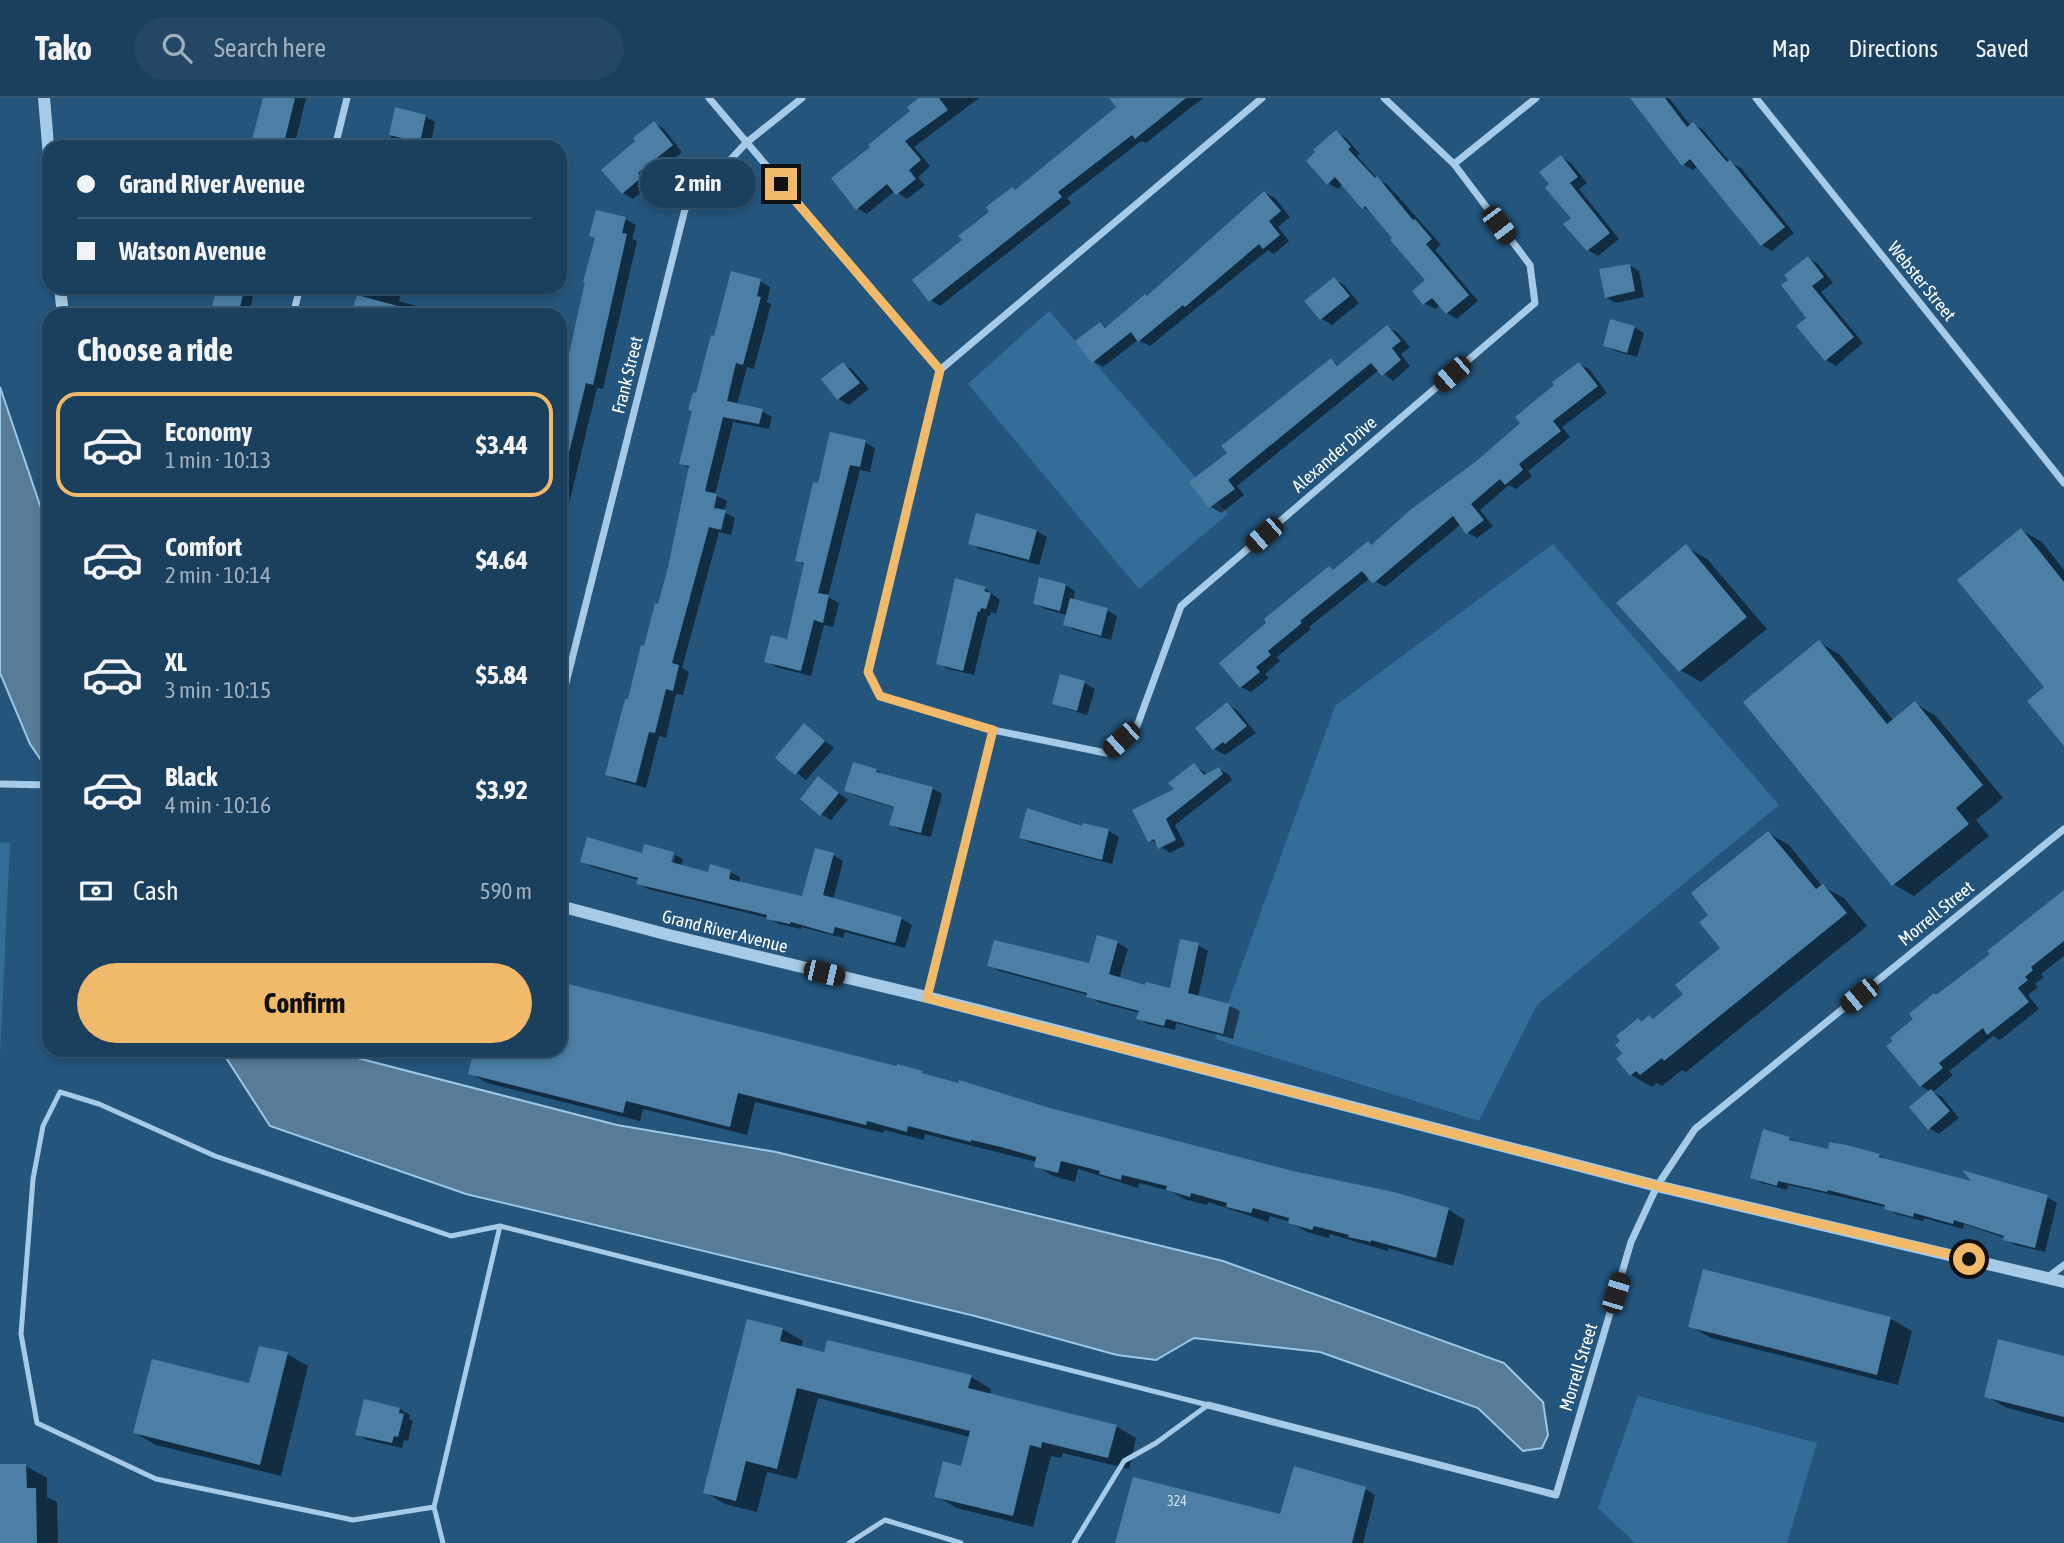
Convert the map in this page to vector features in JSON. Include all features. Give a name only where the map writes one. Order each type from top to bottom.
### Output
[{"type":"street","points":[[44,98],[48,140]]},
{"type":"street","points":[[337,140],[347,98]]},
{"type":"street","points":[[709,98],[940,370],[1262,98]]},
{"type":"street","name":"Frank Street","points":[[567,678],[685,209],[746,143],[802,98]]},
{"type":"street","name":"Alexander Drive","points":[[940,370],[868,672],[880,696],[993,730],[1106,754],[1137,726],[1181,606],[1535,303],[1530,265],[1454,164],[1384,98]]},
{"type":"street","points":[[1454,164],[1536,98]]},
{"type":"street","name":"Webster Street","points":[[1756,98],[2064,483]]},
{"type":"street","points":[[927,998],[993,730]]},
{"type":"street","points":[[0,783],[42,785]]},
{"type":"street","name":"Morrell Street","points":[[1208,1405],[1556,1495],[1631,1242],[1657,1186],[1695,1129],[2064,828]]},
{"type":"street","name":"Grand River Avenue","points":[[567,908],[1657,1186],[2064,1282]]},
{"type":"street","points":[[2047,1278],[2064,1265]]},
{"type":"lane","points":[[434,1507],[353,1520],[156,1479],[37,1423],[20,1334],[33,1179],[43,1126],[60,1092],[99,1104],[215,1156],[451,1236],[500,1226],[1208,1405]]},
{"type":"lane","points":[[443,1543],[434,1507],[500,1226]]},
{"type":"lane","points":[[1074,1543],[1124,1461],[1156,1443],[1208,1405]]},
{"type":"lane","points":[[849,1543],[885,1520],[961,1543]]},
{"type":"shaded area","points":[[1049,311],[1228,514],[1139,589],[968,384]]},
{"type":"shaded area","points":[[0,387],[42,511],[42,762],[30,744],[0,673]]},
{"type":"shaded area","points":[[1553,544],[1779,805],[1537,1005],[1479,1121],[1215,1039],[1335,706]]},
{"type":"shaded area","points":[[0,842],[10,843],[0,1055]]},
{"type":"shaded area","points":[[226,1057],[354,1057],[617,1125],[776,1152],[1223,1261],[1504,1363],[1543,1402],[1548,1435],[1542,1448],[1523,1451],[1478,1408],[1320,1352],[1194,1338],[1156,1360],[1117,1355],[975,1316],[466,1194],[270,1126]]},
{"type":"shaded area","points":[[1638,1396],[1817,1443],[1787,1543],[1635,1543],[1598,1508]]},
{"type":"building","points":[[263,98],[295,98],[285,140],[252,140]]},
{"type":"building","points":[[919,98],[939,98],[948,110],[905,141],[921,160],[909,170],[916,179],[896,195],[887,184],[856,210],[831,178],[910,111],[907,107]]},
{"type":"building","points":[[1109,98],[1186,98],[1135,139],[1132,135],[1058,192],[1062,197],[929,302],[912,280],[962,240],[958,236],[989,212],[986,207],[1012,187],[1015,190],[1116,107]]},
{"type":"building","points":[[1630,98],[1665,98],[1687,127],[1693,122],[1727,162],[1730,160],[1785,227],[1761,246],[1690,159],[1682,166]]},
{"type":"building","points":[[395,107],[426,115],[420,140],[389,135]]},
{"type":"building","points":[[654,121],[673,145],[638,173],[642,177],[622,194],[601,170]]},
{"type":"building","points":[[1336,130],[1351,147],[1348,149],[1375,178],[1377,176],[1432,239],[1426,244],[1469,295],[1446,314],[1432,298],[1423,305],[1412,291],[1425,280],[1365,206],[1362,209],[1335,177],[1327,185],[1306,161],[1315,152],[1313,150]]},
{"type":"building","points":[[1561,155],[1578,177],[1570,183],[1610,233],[1587,251],[1563,224],[1571,218],[1545,188],[1549,184],[1539,172]]},
{"type":"building","points":[[1264,191],[1281,211],[1269,221],[1280,235],[1263,249],[1259,244],[1185,307],[1183,305],[1138,342],[1131,332],[1092,363],[1075,341],[1100,322],[1105,328],[1145,294],[1147,296]]},
{"type":"building","points":[[596,210],[626,217],[622,233],[627,234],[593,385],[586,383],[567,461],[567,363],[595,238],[589,236]]},
{"type":"building","points":[[1808,256],[1824,277],[1812,286],[1854,337],[1825,361],[1796,326],[1806,318],[1781,285],[1788,280],[1784,275]]},
{"type":"building","points":[[1630,264],[1635,291],[1605,298],[1599,269]]},
{"type":"building","points":[[731,271],[761,279],[757,296],[761,297],[743,365],[736,363],[727,401],[763,409],[759,424],[723,417],[705,491],[717,494],[714,508],[726,510],[721,530],[709,527],[672,663],[679,665],[673,691],[666,689],[655,733],[649,732],[636,783],[605,775],[641,645],[644,646],[668,567],[689,466],[679,464],[692,411],[688,410],[693,392],[696,393],[711,335],[714,336]]},
{"type":"building","points":[[1334,277],[1350,296],[1320,320],[1304,301]]},
{"type":"building","points":[[215,294],[243,294],[240,308],[212,308]]},
{"type":"building","points":[[357,295],[405,308],[353,308]]},
{"type":"building","points":[[1610,319],[1635,326],[1627,353],[1603,346]]},
{"type":"building","points":[[1387,325],[1401,341],[1392,348],[1401,360],[1382,376],[1371,363],[1228,480],[1235,489],[1209,508],[1189,482],[1227,453],[1221,446],[1331,358],[1337,366]]},
{"type":"building","points":[[843,362],[860,383],[837,400],[821,379]]},
{"type":"building","points":[[1579,362],[1598,386],[1553,421],[1561,431],[1519,464],[1523,470],[1505,485],[1500,479],[1471,504],[1484,520],[1466,534],[1453,516],[1375,582],[1372,583],[1362,571],[1300,621],[1302,623],[1268,651],[1271,655],[1256,667],[1260,672],[1240,688],[1219,663],[1266,623],[1264,619],[1329,566],[1333,570],[1368,541],[1371,545],[1409,511],[1479,459],[1520,423],[1515,417],[1554,385],[1552,382]]},
{"type":"building","points":[[830,432],[866,440],[860,467],[850,465],[818,593],[829,595],[823,623],[814,620],[801,671],[764,662],[771,635],[787,639],[804,563],[795,561],[813,482],[818,483]]},
{"type":"building","points":[[976,513],[1037,530],[1029,560],[968,544]]},
{"type":"building","points":[[2021,528],[2064,582],[2064,746],[2027,701],[2044,687],[1957,580]]},
{"type":"building","points":[[1686,544],[1747,617],[1679,672],[1616,603]]},
{"type":"building","points":[[1039,577],[1066,584],[1060,611],[1033,604]]},
{"type":"building","points":[[955,578],[986,587],[984,591],[991,593],[986,609],[981,608],[980,612],[978,611],[963,671],[936,664]]},
{"type":"building","points":[[1070,598],[1108,608],[1101,636],[1063,625]]},
{"type":"building","points":[[1819,640],[1887,724],[1915,701],[1983,785],[1956,808],[1969,824],[1892,886],[1743,702]]},
{"type":"building","points":[[1060,674],[1085,681],[1077,711],[1052,704]]},
{"type":"building","points":[[1227,702],[1247,726],[1213,750],[1195,728]]},
{"type":"building","points":[[804,723],[825,741],[795,775],[775,758]]},
{"type":"building","points":[[853,762],[877,769],[876,772],[933,787],[921,833],[889,825],[894,807],[844,791]]},
{"type":"building","points":[[1194,763],[1204,775],[1219,767],[1223,774],[1166,819],[1176,840],[1158,849],[1154,839],[1148,842],[1132,810],[1174,789],[1168,783]]},
{"type":"building","points":[[818,776],[839,793],[820,816],[800,799]]},
{"type":"building","points":[[1027,808],[1082,826],[1082,823],[1109,829],[1102,860],[1019,838]]},
{"type":"building","points":[[1768,831],[1816,889],[1823,884],[1847,913],[1664,1061],[1662,1058],[1640,1075],[1636,1071],[1630,1076],[1616,1059],[1622,1053],[1615,1045],[1620,1041],[1616,1036],[1638,1018],[1641,1022],[1649,1015],[1653,1019],[1683,994],[1675,985],[1720,948],[1699,922],[1708,915],[1691,893]]},
{"type":"building","points":[[587,837],[642,853],[644,844],[674,852],[671,862],[708,872],[710,864],[731,870],[729,879],[802,896],[815,848],[834,853],[823,895],[902,917],[895,943],[835,927],[833,934],[791,922],[790,924],[766,919],[767,915],[636,884],[638,878],[580,862]]},
{"type":"building","points":[[2064,890],[2064,941],[2031,967],[2033,970],[2025,977],[2028,980],[2018,988],[2029,1002],[1987,1035],[1983,1028],[1939,1063],[1943,1068],[1920,1087],[1886,1046],[1893,1041],[1890,1038],[1913,1019],[1909,1014],[1990,954],[1987,951]]},
{"type":"building","points":[[1097,935],[1118,941],[1109,974],[1145,985],[1146,982],[1170,988],[1180,939],[1199,943],[1188,993],[1230,1004],[1223,1034],[1166,1019],[1164,1026],[1136,1019],[1139,1011],[1086,997],[1087,993],[987,966],[994,940],[1089,963]]},
{"type":"building","points":[[567,984],[897,1064],[1050,1108],[1293,1171],[1394,1192],[1449,1208],[1436,1258],[1314,1226],[1312,1230],[1288,1223],[1289,1218],[1253,1208],[1251,1213],[1226,1207],[1227,1203],[1191,1193],[1190,1197],[1166,1190],[1167,1186],[1122,1175],[1121,1180],[1099,1174],[1100,1171],[1061,1161],[1058,1173],[1034,1167],[1036,1157],[1001,1147],[908,1126],[907,1132],[867,1121],[866,1125],[738,1093],[730,1127],[626,1101],[623,1113],[468,1074],[472,1057],[567,1057]]},
{"type":"building","points":[[1931,1089],[1950,1111],[1928,1130],[1909,1107]]},
{"type":"building","points":[[1763,1129],[1790,1137],[1789,1140],[1828,1149],[1829,1142],[1847,1145],[1880,1154],[1879,1157],[1971,1181],[1962,1170],[2048,1195],[2035,1248],[2003,1240],[2004,1236],[1954,1220],[1953,1224],[1914,1213],[1913,1217],[1884,1209],[1885,1205],[1828,1190],[1827,1192],[1778,1181],[1777,1186],[1750,1178]]},
{"type":"building","points":[[1703,1269],[1891,1317],[1877,1375],[1688,1327]]},
{"type":"building","points":[[747,1319],[783,1328],[780,1341],[824,1352],[827,1340],[972,1375],[968,1388],[1117,1425],[1108,1458],[1042,1442],[1041,1448],[1030,1445],[1013,1516],[934,1497],[943,1461],[961,1466],[970,1431],[797,1388],[777,1469],[746,1461],[736,1501],[703,1493]]},
{"type":"building","points":[[1998,1339],[2064,1356],[2064,1417],[1984,1397]]},
{"type":"building","points":[[259,1346],[288,1352],[260,1465],[133,1433],[152,1359],[249,1383]]},
{"type":"building","points":[[364,1399],[400,1408],[399,1413],[404,1414],[398,1437],[394,1436],[392,1443],[355,1435]]},
{"type":"building","points":[[0,1464],[26,1464],[27,1488],[36,1488],[37,1543],[0,1543]]},
{"type":"building","points":[[1294,1466],[1366,1487],[1352,1543],[1115,1543],[1133,1477],[1280,1514]]},
{"type":"route","points":[[781,184],[940,370],[868,672],[880,696],[993,730],[927,998],[1657,1186],[1969,1259]]}]
